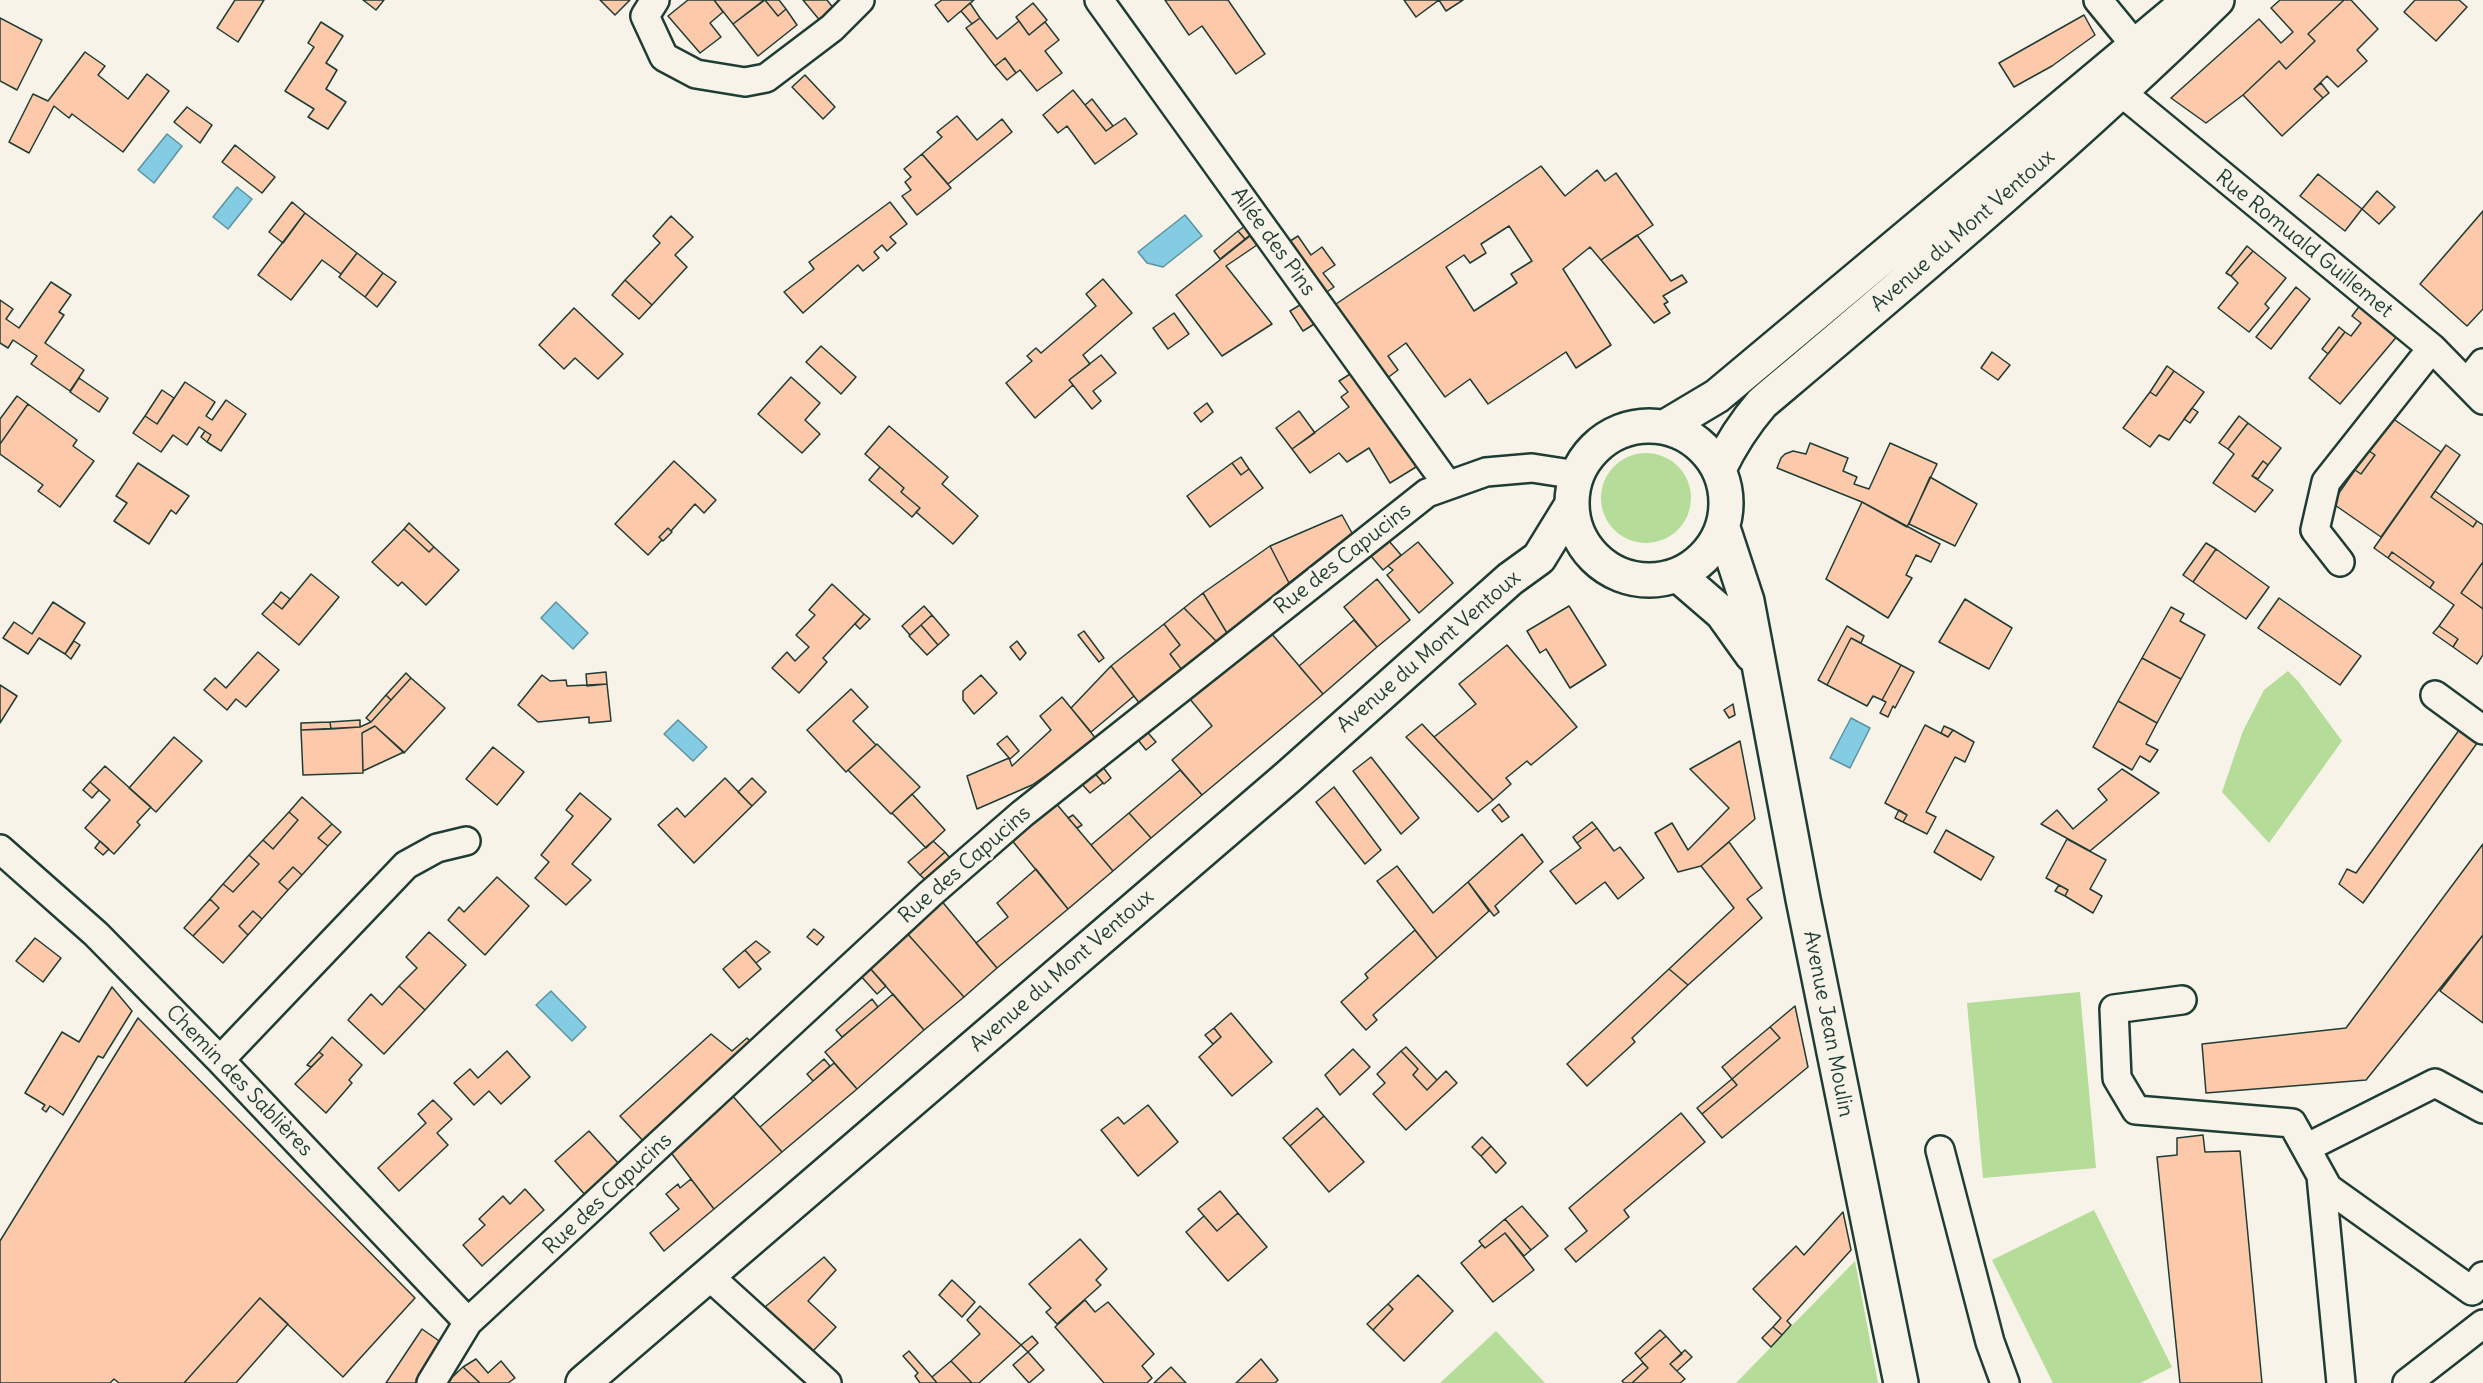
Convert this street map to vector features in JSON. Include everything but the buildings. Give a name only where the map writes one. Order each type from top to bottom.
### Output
[{"type":"main road","name":"Avenue du Mont Ventoux","points":[[1719,469],[1744,424],[1762,403],[1936,255],[2121,92],[2142,54],[2190,0]]},
{"type":"main road","name":"Avenue du Mont Ventoux","points":[[1665,427],[1718,396],[2142,54],[2217,0]]},
{"type":"main road","points":[[1643,426],[1665,427],[1687,435],[1706,450],[1719,469],[1725,488],[1726,508],[1723,528],[1713,548],[1697,564],[1678,575],[1660,580],[1641,580],[1623,576],[1607,568],[1592,556],[1581,541],[1574,524],[1571,506],[1576,474],[1587,456],[1603,441],[1622,430],[1643,426]]},
{"type":"main road","name":"Avenue du Mont Ventoux","points":[[583,1383],[1288,777],[1510,579],[1539,558],[1571,506]]},
{"type":"main road","name":"Avenue Jean Moulin","points":[[1723,528],[1747,601],[1803,900],[1901,1383]]},
{"type":"main road","name":"Avenue du Mont Ventoux","points":[[1539,558],[1573,554],[1592,556]]},
{"type":"main road","points":[[1678,575],[1722,613],[1758,664]]},
{"type":"street","points":[[655,0],[645,16],[664,57],[696,74],[745,82],[766,78],[832,28],[860,0]]},
{"type":"street","name":"Allée des Pins","points":[[1099,0],[1447,484]]},
{"type":"street","points":[[2098,0],[2142,54],[2190,10],[2197,0]]},
{"type":"street","name":"Rue Romuald Guillemet","points":[[2121,92],[2432,348],[2477,382]]},
{"type":"street","points":[[2340,562],[2315,530],[2326,483],[2432,348]]},
{"type":"street","name":"Rue des Capucins","points":[[431,1383],[468,1322],[930,894],[1022,814],[1427,493],[1486,472],[1532,468],[1576,474]]},
{"type":"street","points":[[2435,695],[2483,730]]},
{"type":"street","points":[[220,1059],[406,865],[437,848],[466,841]]},
{"type":"street","name":"Chemin des Sablières","points":[[0,849],[96,934],[220,1059],[468,1322]]},
{"type":"street","points":[[2182,1000],[2114,1010],[2117,1078],[2136,1110],[2292,1123],[2328,1188],[2478,1283],[2483,1324],[2407,1383]]},
{"type":"street","points":[[2306,1148],[2435,1083],[2483,1109]]},
{"type":"street","points":[[1940,1150],[1990,1342],[2005,1383]]},
{"type":"street","points":[[2321,1176],[2341,1383]]},
{"type":"street","points":[[709,1276],[827,1383]]},
{"type":"green space","points":[[1646,453],[1663,456],[1678,466],[1688,481],[1691,498],[1688,515],[1678,530],[1663,540],[1646,543],[1629,540],[1614,530],[1604,515],[1601,498],[1604,481],[1614,466],[1629,456]]},
{"type":"green space","points":[[2288,671],[2298,681],[2342,741],[2269,843],[2222,792],[2243,731],[2264,690]]},
{"type":"green space","points":[[2080,992],[2096,1168],[1983,1178],[1967,1003]]},
{"type":"green space","points":[[2094,1210],[2172,1367],[2140,1383],[2053,1383],[1992,1260]]},
{"type":"green space","points":[[1855,1261],[1878,1383],[1736,1383]]},
{"type":"green space","points":[[1496,1331],[1545,1383],[1440,1383]]},
{"type":"water","points":[[167,134],[182,146],[154,183],[138,170]]},
{"type":"water","points":[[237,187],[252,199],[228,229],[213,217]]},
{"type":"water","points":[[1185,215],[1202,236],[1163,267],[1147,263],[1138,252]]},
{"type":"water","points":[[556,602],[588,633],[573,649],[541,618]]},
{"type":"water","points":[[1851,718],[1870,728],[1850,768],[1830,758]]},
{"type":"water","points":[[678,720],[707,747],[693,761],[664,734]]},
{"type":"water","points":[[551,991],[586,1027],[572,1041],[536,1005]]}]
